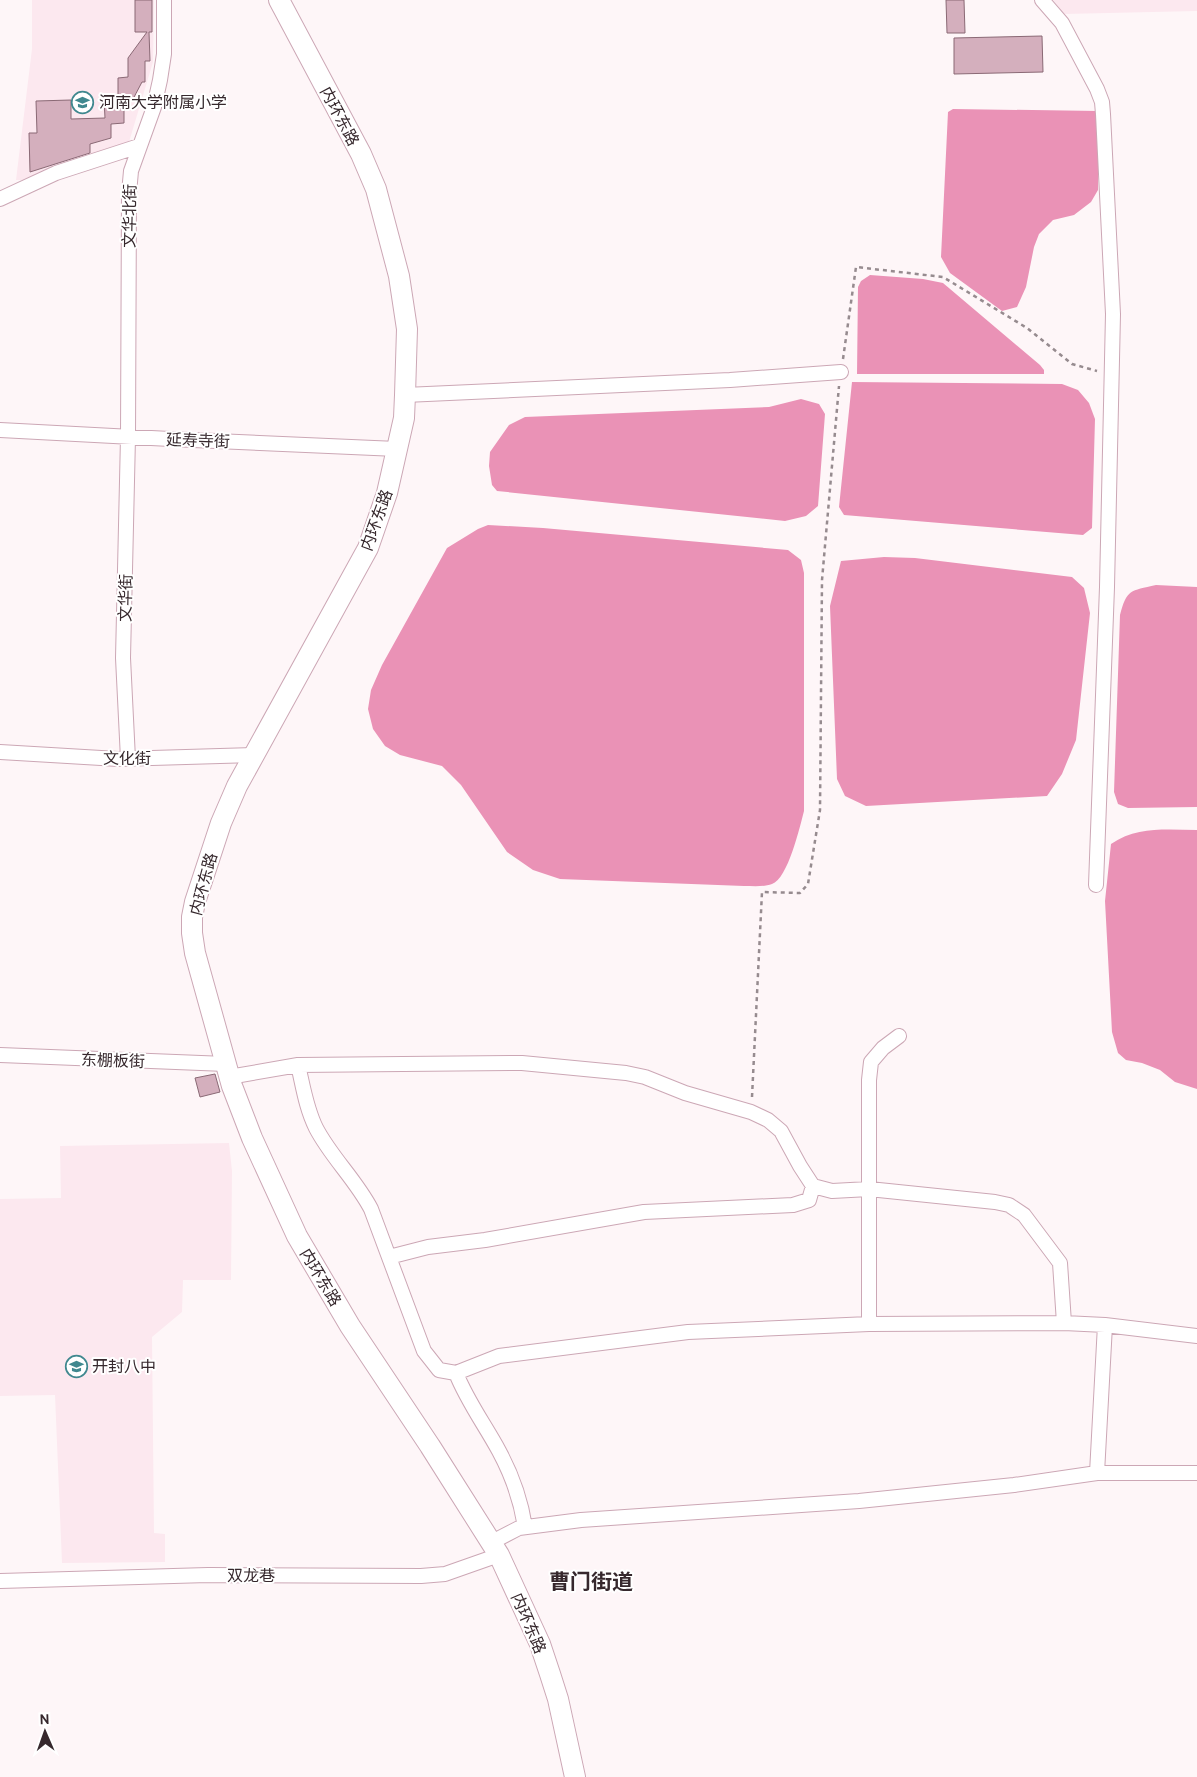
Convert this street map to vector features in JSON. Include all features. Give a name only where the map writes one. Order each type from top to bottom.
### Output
[{"type":"street","name":"文华北街","points":[[128,437],[129,193],[131,171],[154,107],[160,80],[164,54],[164,0]]},
{"type":"street","name":"内环东路","points":[[279,0],[361,154],[376,188],[397,267],[407,329],[404,418],[387,493],[368,548],[237,786],[221,823],[195,902],[192,918],[195,953],[227,1071],[252,1138],[297,1236],[350,1326],[430,1446],[495,1549],[536,1636],[550,1674],[558,1699],[575,1777]]},
{"type":"street","points":[[1042,0],[1062,23],[1098,89],[1102,102],[1113,314],[1096,885]]},
{"type":"street","points":[[0,199],[56,173],[139,146]]},
{"type":"street","points":[[405,395],[730,380],[841,372]]},
{"type":"street","name":"延寿寺街","points":[[0,430],[397,449]]},
{"type":"street","name":"文华街","points":[[128,437],[123,658],[128,759]]},
{"type":"street","name":"文化街","points":[[0,752],[128,759],[254,755]]},
{"type":"street","points":[[869,1324],[869,1080],[871,1062],[883,1048],[899,1036]]},
{"type":"street","name":"东棚板街","points":[[0,1055],[227,1071],[298,1065],[522,1063],[564,1066],[645,1077],[685,1093],[751,1112],[768,1120],[781,1131],[800,1166],[814,1186]]},
{"type":"street","points":[[298,1065],[309,1113],[328,1148],[362,1191],[371,1208],[424,1351],[439,1370],[456,1373],[499,1356],[604,1341],[688,1332],[869,1324],[1064,1323],[1105,1325],[1197,1336]]},
{"type":"street","points":[[389,1257],[428,1248],[644,1212],[793,1205],[809,1200],[814,1186],[832,1191],[869,1189],[995,1202],[1009,1205],[1024,1215],[1060,1263],[1064,1323]]},
{"type":"street","points":[[1097,1473],[1105,1325]]},
{"type":"street","points":[[456,1373],[464,1392],[499,1452],[521,1503],[525,1527]]},
{"type":"street","name":"双龙巷","points":[[0,1581],[208,1575],[421,1576],[445,1574],[495,1549],[519,1528],[525,1527],[581,1520],[859,1501],[1014,1485],[1097,1473],[1197,1473]]},
{"type":"path","points":[[751,1112],[762,892],[800,893],[808,884],[820,810],[822,580],[841,372],[856,267],[943,277],[1027,328],[1072,364],[1112,375]]},
{"type":"shaded area","name":"河南大学附属小学","points":[[32,0],[154,0],[153,62],[129,142],[29,180],[16,180],[32,49]]},
{"type":"shaded area","points":[[1053,0],[1197,0],[1197,11],[1064,14]]},
{"type":"shaded area","points":[[953,109],[1098,111],[1098,190],[1091,202],[1074,215],[1053,220],[1039,234],[1034,247],[1026,287],[1017,307],[1002,311],[950,273],[941,257],[948,112]]},
{"type":"shaded area","points":[[870,275],[923,279],[943,283],[1040,365],[1044,370],[1044,374],[857,374],[858,287],[861,281]]},
{"type":"shaded area","points":[[852,382],[1062,384],[1078,390],[1089,403],[1095,419],[1092,528],[1083,535],[844,515],[839,507]]},
{"type":"shaded area","points":[[801,399],[819,404],[825,414],[818,506],[806,516],[785,521],[497,491],[492,485],[489,466],[490,452],[509,425],[525,417],[769,407]]},
{"type":"shaded area","points":[[488,525],[543,528],[788,550],[801,560],[804,573],[804,811],[788,863],[778,880],[769,885],[755,886],[560,879],[533,870],[507,852],[461,785],[442,766],[400,755],[385,746],[373,729],[368,709],[371,690],[382,665],[447,548]]},
{"type":"shaded area","points":[[884,557],[915,558],[1072,577],[1084,588],[1090,613],[1076,740],[1062,774],[1047,796],[866,806],[845,796],[837,779],[830,606],[841,561]]},
{"type":"shaded area","points":[[1156,585],[1197,587],[1197,807],[1128,808],[1118,804],[1114,792],[1120,615],[1125,600],[1131,592]]},
{"type":"shaded area","points":[[1152,830],[1197,830],[1197,1089],[1175,1082],[1160,1070],[1142,1063],[1126,1060],[1118,1053],[1112,1032],[1105,901],[1111,844],[1131,834]]},
{"type":"shaded area","name":"开封八中","points":[[229,1143],[232,1171],[231,1280],[183,1280],[182,1312],[152,1337],[154,1533],[165,1534],[165,1562],[62,1563],[55,1395],[0,1396],[0,1199],[61,1198],[60,1146]]},
{"type":"building","points":[[135,0],[152,0],[152,32],[149,32],[150,61],[145,61],[145,82],[142,82],[132,101],[124,101],[124,123],[111,124],[111,138],[90,144],[90,153],[30,172],[29,133],[37,133],[36,101],[71,100],[71,119],[105,118],[104,99],[118,98],[118,78],[128,77],[128,58],[147,32],[135,32]]},
{"type":"building","points":[[946,0],[964,0],[965,33],[947,33]]},
{"type":"building","points":[[1042,36],[1043,72],[954,74],[954,38]]},
{"type":"building","points":[[215,1074],[220,1092],[200,1097],[195,1078]]},
{"type":"place","name":"河南大学附属小学","points":[[83,102]]},
{"type":"place","name":"开封八中","points":[[76,1366]]},
{"type":"district","name":"曹门街道","points":[[591,1582]]}]
